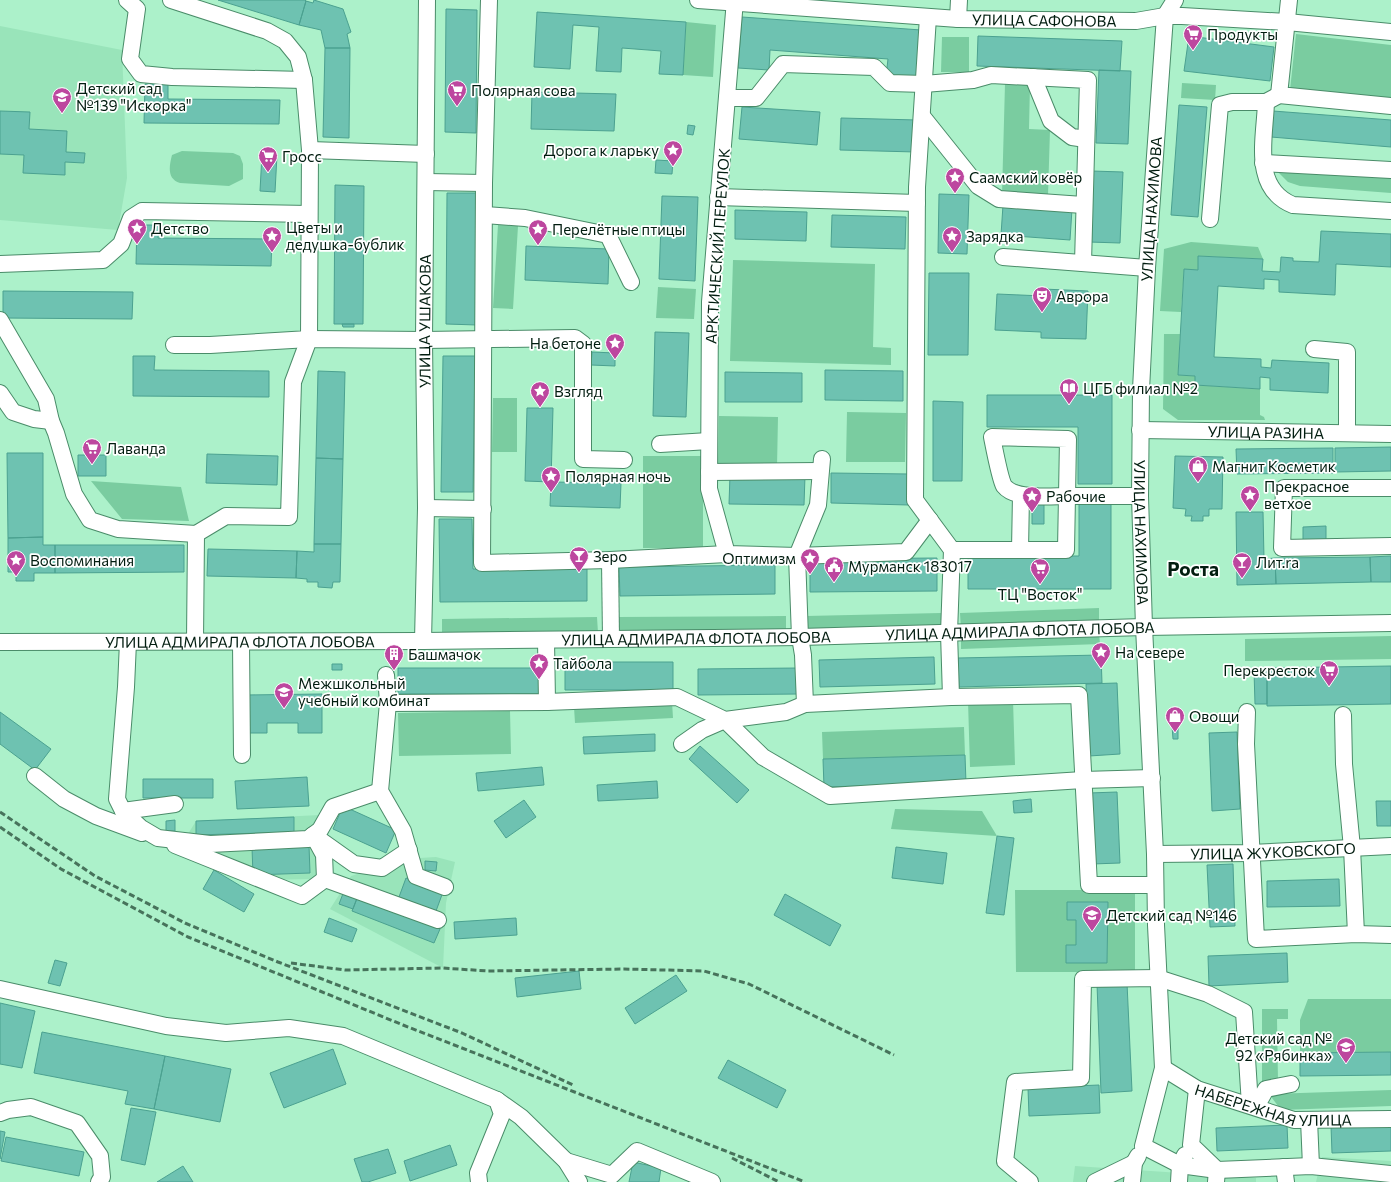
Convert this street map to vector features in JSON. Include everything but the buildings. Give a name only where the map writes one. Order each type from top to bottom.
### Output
[{"type":"street","points":[[127,0],[137,9],[130,59],[141,74],[172,77],[304,80]]},
{"type":"street","points":[[0,320],[46,400],[51,422],[56,433],[74,494],[90,520],[118,529],[196,534],[226,516],[289,517],[293,382],[309,339],[310,150],[304,80],[298,57],[285,41],[267,31],[171,0]]},
{"type":"street","name":"УЛИЦА УШАКОВА","points":[[423,641],[426,508],[424,340],[427,0]]},
{"type":"street","points":[[489,0],[484,183],[482,563],[610,560],[727,554],[797,556],[906,552],[930,520]]},
{"type":"street","name":"УЛИЦА САФОНОВА","points":[[698,0],[958,19],[1136,21],[1165,16],[1287,22],[1391,32]]},
{"type":"street","points":[[958,19],[959,0]]},
{"type":"street","name":"УЛИЦА НАХИМОВА","points":[[1134,1163],[1144,1146],[1163,1068],[1158,978],[1152,778],[1144,627],[1140,496],[1140,430],[1147,268],[1165,16],[1174,0]]},
{"type":"street","points":[[1289,0],[1287,22],[1263,162],[1269,185],[1282,201],[1293,205],[1391,211]]},
{"type":"street","name":"АРКТИЧЕСКИЙ ПЕРЕУЛОК","points":[[727,554],[709,489],[710,302],[735,2]]},
{"type":"street","points":[[928,17],[917,203],[915,500],[952,550],[949,633],[950,697]]},
{"type":"street","points":[[727,98],[756,98],[783,64],[874,67],[890,83],[924,84],[973,80],[991,75],[1088,80],[1083,205],[1083,263]]},
{"type":"street","points":[[1033,77],[1051,121],[1072,137],[1086,139]]},
{"type":"street","points":[[1210,219],[1220,105],[1232,102],[1273,99],[1391,106]]},
{"type":"street","points":[[922,116],[978,186],[999,200],[1083,205]]},
{"type":"street","points":[[310,150],[426,154]]},
{"type":"street","points":[[1263,162],[1391,170]]},
{"type":"street","points":[[426,182],[484,183]]},
{"type":"street","points":[[718,197],[917,203]]},
{"type":"street","points":[[0,264],[103,260],[121,244],[131,218],[142,211],[309,214]]},
{"type":"street","points":[[485,216],[526,218],[608,235],[630,282]]},
{"type":"street","points":[[1003,257],[1147,268]]},
{"type":"street","points":[[174,345],[210,345],[309,339],[484,340],[575,338],[583,344],[583,459],[624,460]]},
{"type":"street","points":[[1314,349],[1348,352],[1347,433]]},
{"type":"street","points":[[0,393],[13,412],[34,419],[51,422]]},
{"type":"street","name":"УЛИЦА РАЗИНА","points":[[1140,430],[1391,434]]},
{"type":"street","points":[[952,550],[1066,550],[1067,496],[1068,439],[992,437],[1004,485],[1012,492],[1021,495],[1067,496],[1140,496]]},
{"type":"street","points":[[660,444],[709,442]]},
{"type":"street","points":[[710,472],[821,465],[818,506],[797,556],[800,637],[803,655],[805,704]]},
{"type":"street","points":[[1391,488],[1284,488],[1282,548],[1391,546]]},
{"type":"street","points":[[1020,550],[1021,495]]},
{"type":"street","points":[[426,508],[482,509]]},
{"type":"street","points":[[195,641],[196,534]]},
{"type":"street","points":[[610,560],[611,639]]},
{"type":"street","name":"УЛИЦА АДМИРАЛА ФЛОТА ЛОБОВА","points":[[0,642],[423,641],[800,637],[1144,627],[1391,623]]},
{"type":"street","points":[[546,640],[547,702]]},
{"type":"street","points":[[128,642],[117,799],[123,811],[141,828],[158,838],[210,844],[308,839],[320,830],[333,807],[380,792]]},
{"type":"street","points":[[241,642],[242,755]]},
{"type":"street","points":[[386,675],[388,703],[380,792],[403,830],[416,876],[445,887]]},
{"type":"street","points":[[682,744],[702,730],[725,720],[786,712],[805,704],[950,697],[1079,695],[1089,885],[1156,885]]},
{"type":"street","points":[[388,703],[547,702],[677,696],[725,720],[763,757],[830,796],[1083,780],[1152,778]]},
{"type":"street","points":[[1247,712],[1251,853],[1256,938],[1356,934],[1391,935]]},
{"type":"street","points":[[1343,715],[1344,764],[1352,848],[1356,934]]},
{"type":"street","points":[[35,776],[64,799],[96,816],[158,838],[302,896],[325,879]]},
{"type":"street","points":[[123,811],[175,804]]},
{"type":"street","points":[[313,835],[354,864],[382,868],[409,850]]},
{"type":"street","points":[[313,835],[324,856],[325,879]]},
{"type":"street","name":"УЛИЦА ЖУКОВСКОГО","points":[[1155,854],[1251,853],[1391,846]]},
{"type":"street","points":[[325,879],[438,920]]},
{"type":"street","points":[[1030,1182],[1005,1161],[1015,1082],[1081,1078],[1083,979],[1158,978],[1208,994],[1244,1012],[1253,1106]]},
{"type":"street","points":[[0,989],[166,1026],[226,1033],[289,1028],[343,1036],[497,1100],[521,1117],[566,1161],[579,1182]]},
{"type":"street","name":"НАБЕРЕЖНАЯ УЛИЦА","points":[[1163,1068],[1197,1089],[1294,1120],[1391,1119]]},
{"type":"street","points":[[1253,1106],[1266,1089],[1291,1084]]},
{"type":"street","points":[[1179,1182],[1180,1164],[1191,1145],[1197,1089]]},
{"type":"street","points":[[476,1179],[502,1114],[497,1100]]},
{"type":"street","points":[[0,1113],[8,1110],[31,1107],[77,1123],[100,1156],[102,1177],[100,1182]]},
{"type":"street","points":[[1310,1120],[1311,1166]]},
{"type":"street","points":[[1191,1145],[1217,1176]]},
{"type":"street","points":[[1144,1146],[1180,1164],[1217,1176],[1285,1174],[1311,1166],[1391,1174]]},
{"type":"street","points":[[566,1161],[612,1175],[637,1152],[712,1182]]},
{"type":"street","points":[[1095,1182],[1134,1163]]},
{"type":"street","points":[[1132,1182],[1134,1163]]},
{"type":"shaded area","points":[[686,22],[716,25],[713,77],[683,75]]},
{"type":"shaded area","name":"Детский сад №139 \"Искорка\"","points":[[0,26],[122,50],[127,178],[118,230],[0,220]]},
{"type":"shaded area","points":[[1296,34],[1391,45],[1391,101],[1290,90]]},
{"type":"shaded area","points":[[942,37],[969,37],[969,72],[941,72]]},
{"type":"shaded area","points":[[1182,83],[1216,85],[1215,100],[1181,98]]},
{"type":"shaded area","points":[[1005,84],[1030,84],[1029,129],[1050,130],[1048,195],[1002,194]]},
{"type":"shaded area","points":[[182,151],[233,153],[240,156],[243,164],[243,179],[229,186],[180,183],[171,176],[170,168],[172,155]]},
{"type":"shaded area","points":[[1274,168],[1391,177],[1391,193],[1300,186],[1288,182]]},
{"type":"shaded area","points":[[498,225],[518,226],[513,309],[493,308]]},
{"type":"shaded area","points":[[1191,242],[1258,247],[1263,259],[1199,256],[1198,270],[1184,270],[1181,312],[1160,311],[1164,249]]},
{"type":"shaded area","points":[[733,260],[875,264],[873,347],[891,348],[891,365],[730,361]]},
{"type":"shaded area","points":[[658,287],[696,289],[694,319],[656,318]]},
{"type":"shaded area","points":[[1164,334],[1180,334],[1178,375],[1195,376],[1195,385],[1260,389],[1260,415],[1264,417],[1265,420],[1178,420],[1163,409]]},
{"type":"shaded area","points":[[493,398],[517,398],[517,452],[492,452]]},
{"type":"shaded area","points":[[847,412],[906,413],[905,462],[846,462]]},
{"type":"shaded area","points":[[719,416],[778,417],[777,467],[718,466]]},
{"type":"shaded area","points":[[643,456],[703,456],[703,548],[643,548]]},
{"type":"shaded area","points":[[91,481],[181,487],[189,521],[122,519]]},
{"type":"shaded area","points":[[1099,608],[1099,624],[961,629],[960,613]]},
{"type":"shaded area","points":[[941,613],[942,629],[806,632],[806,616]]},
{"type":"shaded area","points":[[786,616],[786,632],[618,633],[618,617]]},
{"type":"shaded area","points":[[597,617],[598,633],[442,636],[442,619]]},
{"type":"shaded area","points":[[1099,633],[1100,644],[961,649],[961,638]]},
{"type":"shaded area","points":[[1391,636],[1391,659],[1245,661],[1245,639]]},
{"type":"shaded area","points":[[1013,700],[1015,765],[970,767],[968,701]]},
{"type":"shaded area","points":[[672,702],[673,718],[575,723],[574,707]]},
{"type":"shaded area","points":[[510,711],[511,754],[399,756],[398,713]]},
{"type":"shaded area","points":[[964,727],[965,755],[823,759],[822,732]]},
{"type":"shaded area","points":[[895,809],[982,811],[997,836],[891,829]]},
{"type":"shaded area","points":[[320,815],[316,879],[248,880],[188,834],[196,821]]},
{"type":"shaded area","points":[[436,857],[455,862],[446,903],[443,968],[330,909],[351,876],[403,859]]},
{"type":"shaded area","points":[[1015,890],[1135,890],[1135,972],[1016,972]],"holes":[[[1067,902],[1108,902],[1107,963],[1066,963],[1066,945],[1076,945],[1076,920],[1067,920]]]},
{"type":"shaded area","points":[[1308,999],[1391,999],[1391,1052],[1300,1053],[1300,1020]]},
{"type":"shaded area","points":[[1262,1009],[1288,1009],[1288,1019],[1277,1019],[1278,1082],[1262,1082]]},
{"type":"shaded area","points":[[1391,1090],[1391,1106],[1281,1110],[1269,1094]]},
{"type":"shaded area","points":[[1322,1157],[1391,1161],[1391,1182],[1316,1182]]},
{"type":"shaded area","points":[[1075,1166],[1256,1178],[1256,1182],[1073,1182]]},
{"type":"railway","points":[[0,812],[95,876],[185,923],[278,962],[462,1033],[573,1085]]},
{"type":"railway","points":[[0,827],[61,869],[188,937],[403,1025],[805,1182]]},
{"type":"railway","points":[[291,963],[345,970],[443,968],[488,971],[624,969],[704,971],[749,984],[894,1055]]},
{"type":"railway","points":[[732,1158],[779,1182]]},
{"type":"place","name":"Продукты","points":[[1193,51]]},
{"type":"place","name":"Полярная сова","points":[[457,107]]},
{"type":"place","name":"Детский сад №139 \"Искорка\"","points":[[62,114]]},
{"type":"place","name":"Дорога к ларьку","points":[[673,167]]},
{"type":"place","name":"Гросс","points":[[268,173]]},
{"type":"place","name":"Саамский ковёр","points":[[955,194]]},
{"type":"place","name":"Детство","points":[[137,245]]},
{"type":"place","name":"Перелётные птицы","points":[[538,246]]},
{"type":"place","name":"Цветы и дедушка-бублик","points":[[272,253]]},
{"type":"place","name":"Зарядка","points":[[952,253]]},
{"type":"place","name":"Аврора","points":[[1042,313]]},
{"type":"place","name":"На бетоне","points":[[615,360]]},
{"type":"place","name":"ЦГБ филиал №2","points":[[1069,405]]},
{"type":"place","name":"Взгляд","points":[[540,408]]},
{"type":"place","name":"Лаванда","points":[[92,465]]},
{"type":"place","name":"Магнит Косметик","points":[[1198,483]]},
{"type":"place","name":"Полярная ночь","points":[[551,493]]},
{"type":"place","name":"Прекрасное ветхое","points":[[1250,512]]},
{"type":"place","name":"Рабочие","points":[[1032,513]]},
{"type":"place","name":"Зеро","points":[[579,573]]},
{"type":"place","name":"Оптимизм","points":[[810,575]]},
{"type":"place","name":"Воспоминания","points":[[16,577]]},
{"type":"place","name":"Лит.ra","points":[[1242,579]]},
{"type":"place","name":"Мурманск 183017","points":[[834,583]]},
{"type":"place","name":"ТЦ \"Восток\"","points":[[1040,585]]},
{"type":"place","name":"На севере","points":[[1101,669]]},
{"type":"place","name":"Башмачок","points":[[394,671]]},
{"type":"place","name":"Тайбола","points":[[539,680]]},
{"type":"place","name":"Перекресток","points":[[1329,687]]},
{"type":"place","name":"Межшкольный учебный комбинат","points":[[284,709]]},
{"type":"place","name":"Овощи","points":[[1175,733]]},
{"type":"place","name":"Детский сад №146","points":[[1092,932]]},
{"type":"place","name":"Детский сад № 92 «Рябинка»","points":[[1346,1064]]},
{"type":"district","name":"Роста","points":[[1193,568]]}]
